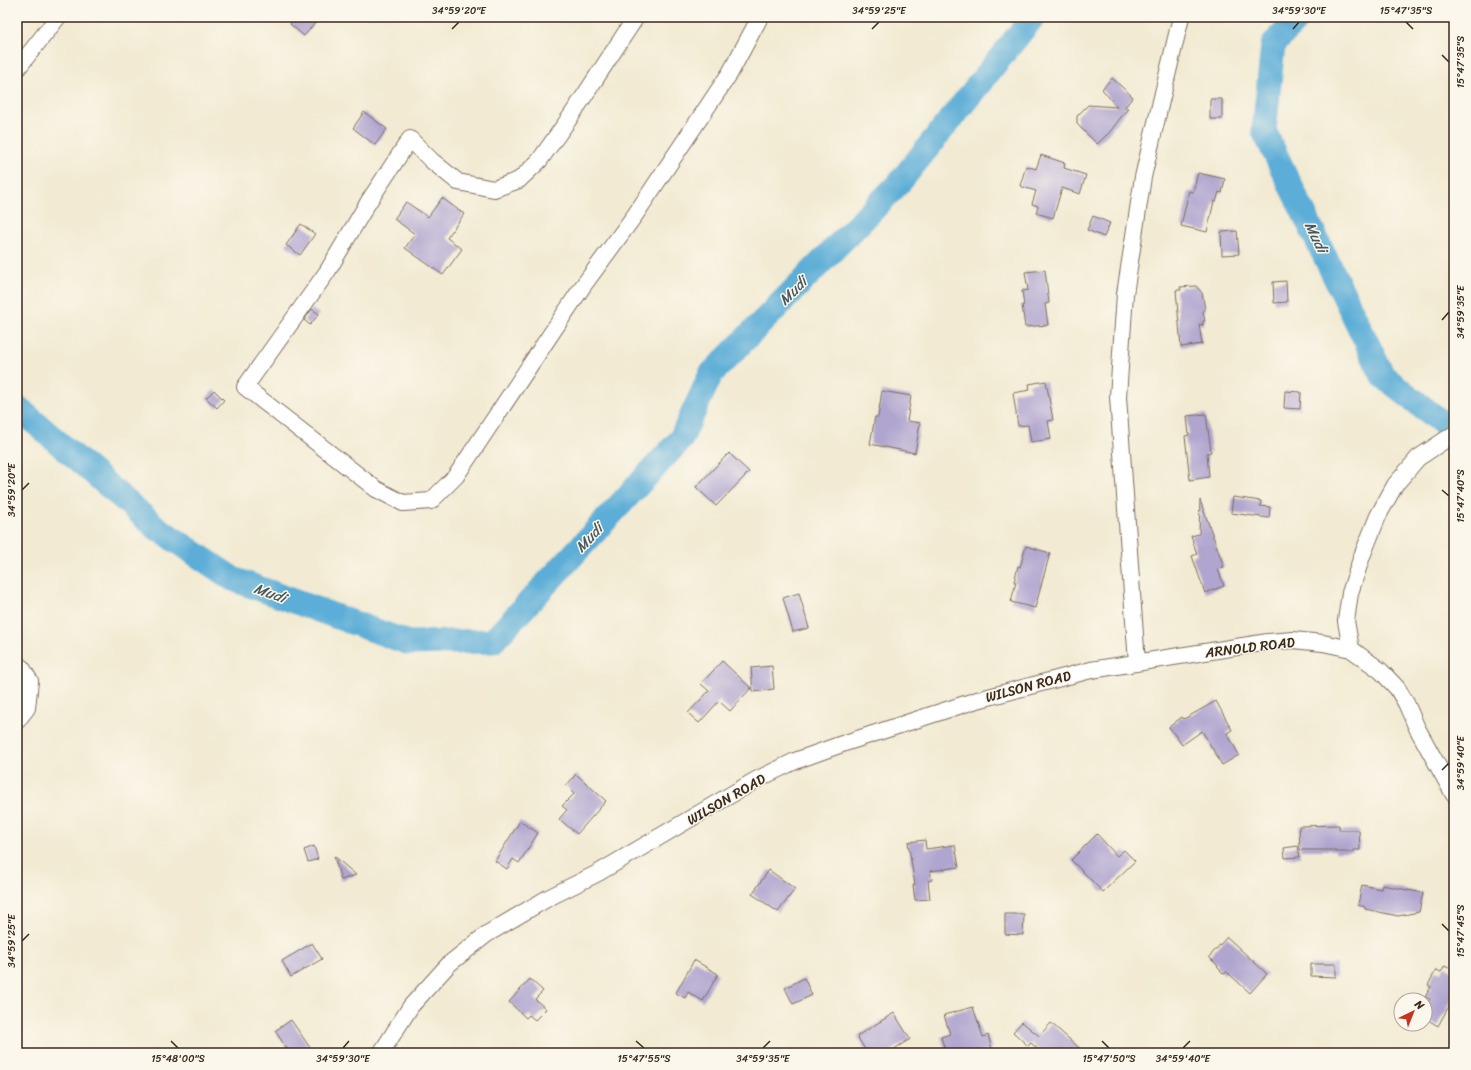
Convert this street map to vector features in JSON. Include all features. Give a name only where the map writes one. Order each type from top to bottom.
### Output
[{"type":"street","points":[[17,69],[58,17]]},
{"type":"street","points":[[636,17],[571,116],[540,160],[518,180],[494,189],[458,182],[432,161],[410,139],[369,201],[326,272],[245,387],[376,489],[403,504],[431,502],[456,476],[583,286],[635,215],[730,73],[760,17]]},
{"type":"street","points":[[1137,663],[1118,397],[1125,294],[1143,177],[1181,17]]},
{"type":"street","points":[[1351,649],[1346,621],[1350,593],[1362,556],[1378,516],[1395,485],[1418,458],[1454,434]]},
{"type":"street","name":"ARNOLD ROAD","points":[[1137,663],[1268,642],[1293,640],[1323,643],[1351,649],[1381,671],[1397,688],[1454,795]]},
{"type":"street","name":"WILSON ROAD","points":[[381,1053],[411,1006],[449,964],[487,934],[548,898],[598,873],[756,780],[808,756],[977,700],[1091,670],[1137,663]]},
{"type":"street","points":[[17,664],[22,668],[30,681],[27,708],[17,721]]},
{"type":"building","points":[[295,17],[320,17],[304,36],[290,24]]},
{"type":"building","points":[[1112,78],[1133,97],[1124,108],[1128,108],[1109,133],[1097,144],[1077,124],[1077,116],[1088,105],[1117,107],[1102,89]]},
{"type":"building","points":[[1210,99],[1222,99],[1222,119],[1210,119]]},
{"type":"building","points":[[364,112],[387,129],[375,145],[353,128]]},
{"type":"building","points":[[1041,155],[1065,163],[1064,168],[1086,175],[1080,194],[1062,188],[1053,218],[1036,213],[1038,206],[1032,204],[1036,191],[1020,186],[1026,166],[1036,169]]},
{"type":"building","points":[[1198,173],[1225,179],[1222,193],[1219,192],[1216,202],[1214,201],[1207,232],[1181,226],[1189,191],[1193,192]]},
{"type":"building","points":[[442,198],[464,214],[447,238],[462,249],[443,275],[405,248],[415,234],[394,219],[406,202],[428,217]]},
{"type":"building","points":[[1093,216],[1110,223],[1104,237],[1087,230]]},
{"type":"building","points":[[301,224],[315,234],[300,255],[286,245]]},
{"type":"building","points":[[1237,231],[1239,254],[1222,255],[1221,232]]},
{"type":"building","points":[[1045,270],[1049,303],[1045,304],[1048,325],[1025,327],[1022,291],[1028,290],[1025,272]]},
{"type":"building","points":[[1286,281],[1287,302],[1274,303],[1273,282]]},
{"type":"building","points":[[1196,286],[1202,293],[1205,309],[1203,312],[1205,321],[1203,321],[1203,325],[1199,324],[1202,344],[1181,347],[1176,290],[1181,290],[1180,287]]},
{"type":"building","points":[[312,309],[319,314],[310,325],[304,320]]},
{"type":"building","points":[[1046,381],[1053,420],[1048,421],[1051,439],[1031,442],[1028,425],[1018,426],[1013,393],[1030,390],[1029,384]]},
{"type":"building","points":[[214,390],[224,400],[217,408],[206,398]]},
{"type":"building","points":[[882,391],[911,396],[907,421],[920,423],[915,453],[870,444],[875,417],[878,417]]},
{"type":"building","points":[[1285,391],[1301,392],[1300,409],[1284,408]]},
{"type":"building","points":[[1206,414],[1211,452],[1207,453],[1209,477],[1190,480],[1185,436],[1189,435],[1187,416]]},
{"type":"building","points":[[729,453],[749,472],[716,506],[696,487]]},
{"type":"building","points":[[1233,497],[1261,501],[1260,506],[1270,507],[1269,518],[1231,513]]},
{"type":"building","points":[[1200,500],[1224,567],[1218,569],[1224,586],[1205,593],[1192,556],[1197,554],[1191,536],[1199,534]]},
{"type":"building","points":[[1026,546],[1050,553],[1035,608],[1011,602],[1018,566],[1020,567]]},
{"type":"building","points":[[799,593],[809,628],[793,632],[783,598]]},
{"type":"building","points":[[722,661],[751,688],[730,711],[719,701],[699,723],[688,713],[709,691],[701,684]]},
{"type":"building","points":[[772,666],[774,689],[753,692],[751,668]]},
{"type":"building","points":[[1216,701],[1232,730],[1227,733],[1239,755],[1222,765],[1202,731],[1182,745],[1169,727],[1182,717],[1184,719]]},
{"type":"building","points":[[576,774],[606,801],[577,834],[559,819],[567,810],[562,806],[574,794],[566,786]]},
{"type":"building","points":[[520,821],[538,833],[519,863],[513,859],[507,869],[495,861]]},
{"type":"building","points":[[1339,825],[1339,830],[1359,830],[1360,850],[1353,850],[1353,852],[1335,852],[1335,850],[1300,850],[1299,826]]},
{"type":"building","points":[[1097,834],[1117,856],[1124,850],[1135,861],[1103,892],[1071,860]]},
{"type":"building","points":[[925,840],[926,849],[955,845],[959,867],[930,871],[932,880],[928,881],[930,899],[915,900],[913,885],[915,885],[908,842]]},
{"type":"building","points":[[314,846],[318,859],[308,862],[304,850]]},
{"type":"building","points":[[1298,846],[1300,857],[1285,858],[1284,848]]},
{"type":"building","points":[[334,856],[356,875],[341,880]]},
{"type":"building","points":[[769,870],[795,889],[778,912],[752,894]]},
{"type":"building","points":[[1362,885],[1381,889],[1382,885],[1423,893],[1419,912],[1398,916],[1365,909],[1365,907],[1358,905]]},
{"type":"building","points":[[1005,914],[1024,914],[1023,935],[1005,934]]},
{"type":"building","points":[[1227,937],[1267,974],[1250,993],[1227,972],[1224,974],[1209,957]]},
{"type":"building","points":[[312,943],[322,959],[291,977],[282,961]]},
{"type":"building","points":[[694,960],[718,974],[703,1001],[688,992],[685,998],[676,993]]},
{"type":"building","points":[[1311,964],[1336,964],[1336,977],[1311,976]]},
{"type":"building","points":[[1445,966],[1454,971],[1454,997],[1438,1026],[1433,1023],[1433,992],[1428,992],[1431,987],[1428,985],[1436,970],[1441,972]]},
{"type":"building","points":[[804,978],[812,995],[793,1004],[785,988]]},
{"type":"building","points":[[530,979],[543,991],[535,999],[546,1009],[535,1020],[529,1015],[526,1018],[509,1002]]},
{"type":"building","points":[[973,1007],[983,1037],[988,1035],[992,1049],[980,1053],[946,1053],[941,1037],[950,1034],[944,1015]]},
{"type":"building","points":[[894,1013],[910,1039],[888,1053],[867,1053],[857,1036]]},
{"type":"building","points":[[291,1020],[311,1049],[304,1053],[290,1053],[275,1031]]},
{"type":"building","points":[[1022,1022],[1039,1036],[1051,1023],[1085,1053],[1042,1053],[1031,1043],[1028,1046],[1013,1032]]},
{"type":"waterway","name":"Mudi","points":[[17,407],[157,528],[233,579],[409,643],[493,641],[681,439],[711,374],[899,183],[1033,17]]},
{"type":"waterway","name":"Mudi","points":[[1299,17],[1273,45],[1264,131],[1383,376],[1448,427],[1454,427]]}]
